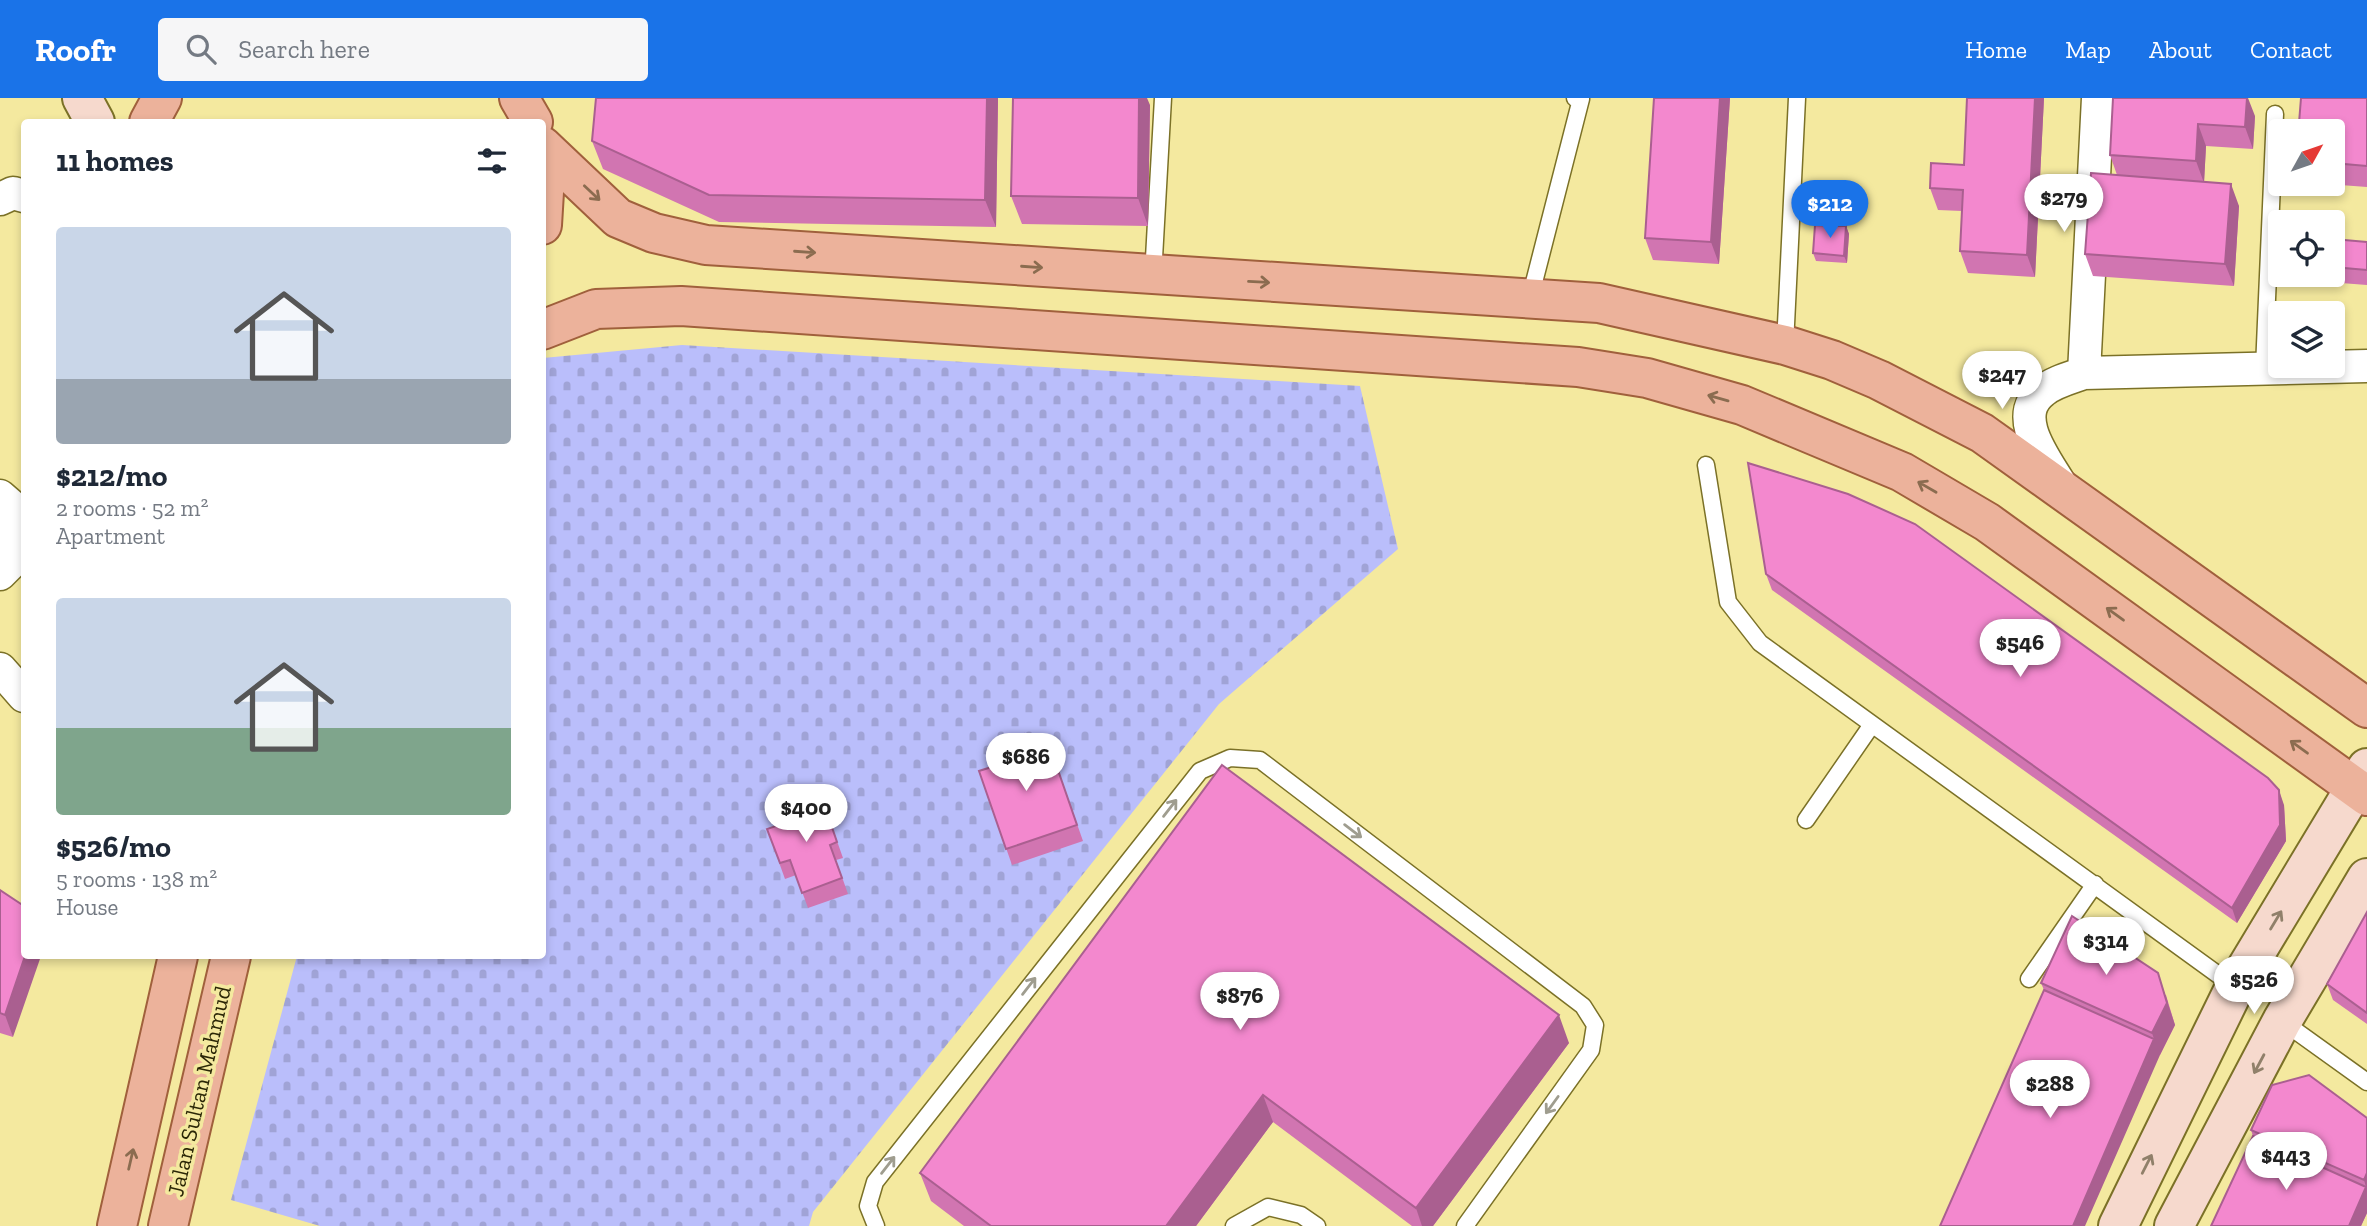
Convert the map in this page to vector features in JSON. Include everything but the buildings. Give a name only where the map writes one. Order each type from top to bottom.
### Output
[{"type":"main road","points":[[151,119],[162,98]]},
{"type":"main road","points":[[519,98],[531,119]]},
{"type":"main road","points":[[546,150],[618,218],[654,233],[706,245],[1599,303],[1785,345],[1832,360],[1879,380],[1982,433],[2367,708]]},
{"type":"main road","points":[[546,328],[596,309],[681,306],[1578,366],[1647,378],[1742,405],[1902,472],[1987,522],[2363,784]]},
{"type":"main road","points":[[117,1226],[177,959]]},
{"type":"main road","name":"Jalan Sultan Mahmud","points":[[168,1226],[230,959]]},
{"type":"street","points":[[82,98],[93,119]]},
{"type":"street","points":[[531,98],[533,119]]},
{"type":"street","points":[[2084,373],[2098,98]]},
{"type":"street","points":[[0,199],[13,193],[21,195]]},
{"type":"street","points":[[2064,490],[2031,433],[2028,412],[2041,392],[2058,382],[2084,373],[2367,366]]},
{"type":"street","points":[[0,573],[16,558],[13,501]]},
{"type":"street","points":[[0,669],[21,693]]},
{"type":"street","points":[[2118,1226],[2235,987],[2363,784]]},
{"type":"street","points":[[2174,1226],[2282,1021],[2367,878]]},
{"type":"lane","points":[[1153,276],[1163,98]]},
{"type":"lane","points":[[1530,299],[1579,98]]},
{"type":"lane","points":[[1785,345],[1797,98]]},
{"type":"lane","points":[[2263,368],[2276,114]]},
{"type":"lane","points":[[1706,465],[1728,602],[1760,643],[1871,726],[2095,884],[2235,987]]},
{"type":"lane","points":[[1806,820],[1871,726]]},
{"type":"lane","points":[[876,1226],[868,1206],[875,1182],[1200,771],[1230,758],[1260,760],[1583,1006],[1595,1026],[1591,1050],[1465,1226]]},
{"type":"lane","points":[[2029,979],[2095,884]]},
{"type":"lane","points":[[2282,1021],[2367,1082]]},
{"type":"lane","points":[[1234,1226],[1268,1206],[1301,1215],[1317,1226]]},
{"type":"green space","points":[[682,345],[1360,386],[1398,549],[1219,704],[813,1212],[809,1226],[320,1226],[231,1200],[296,959],[546,959],[546,358]]}]
